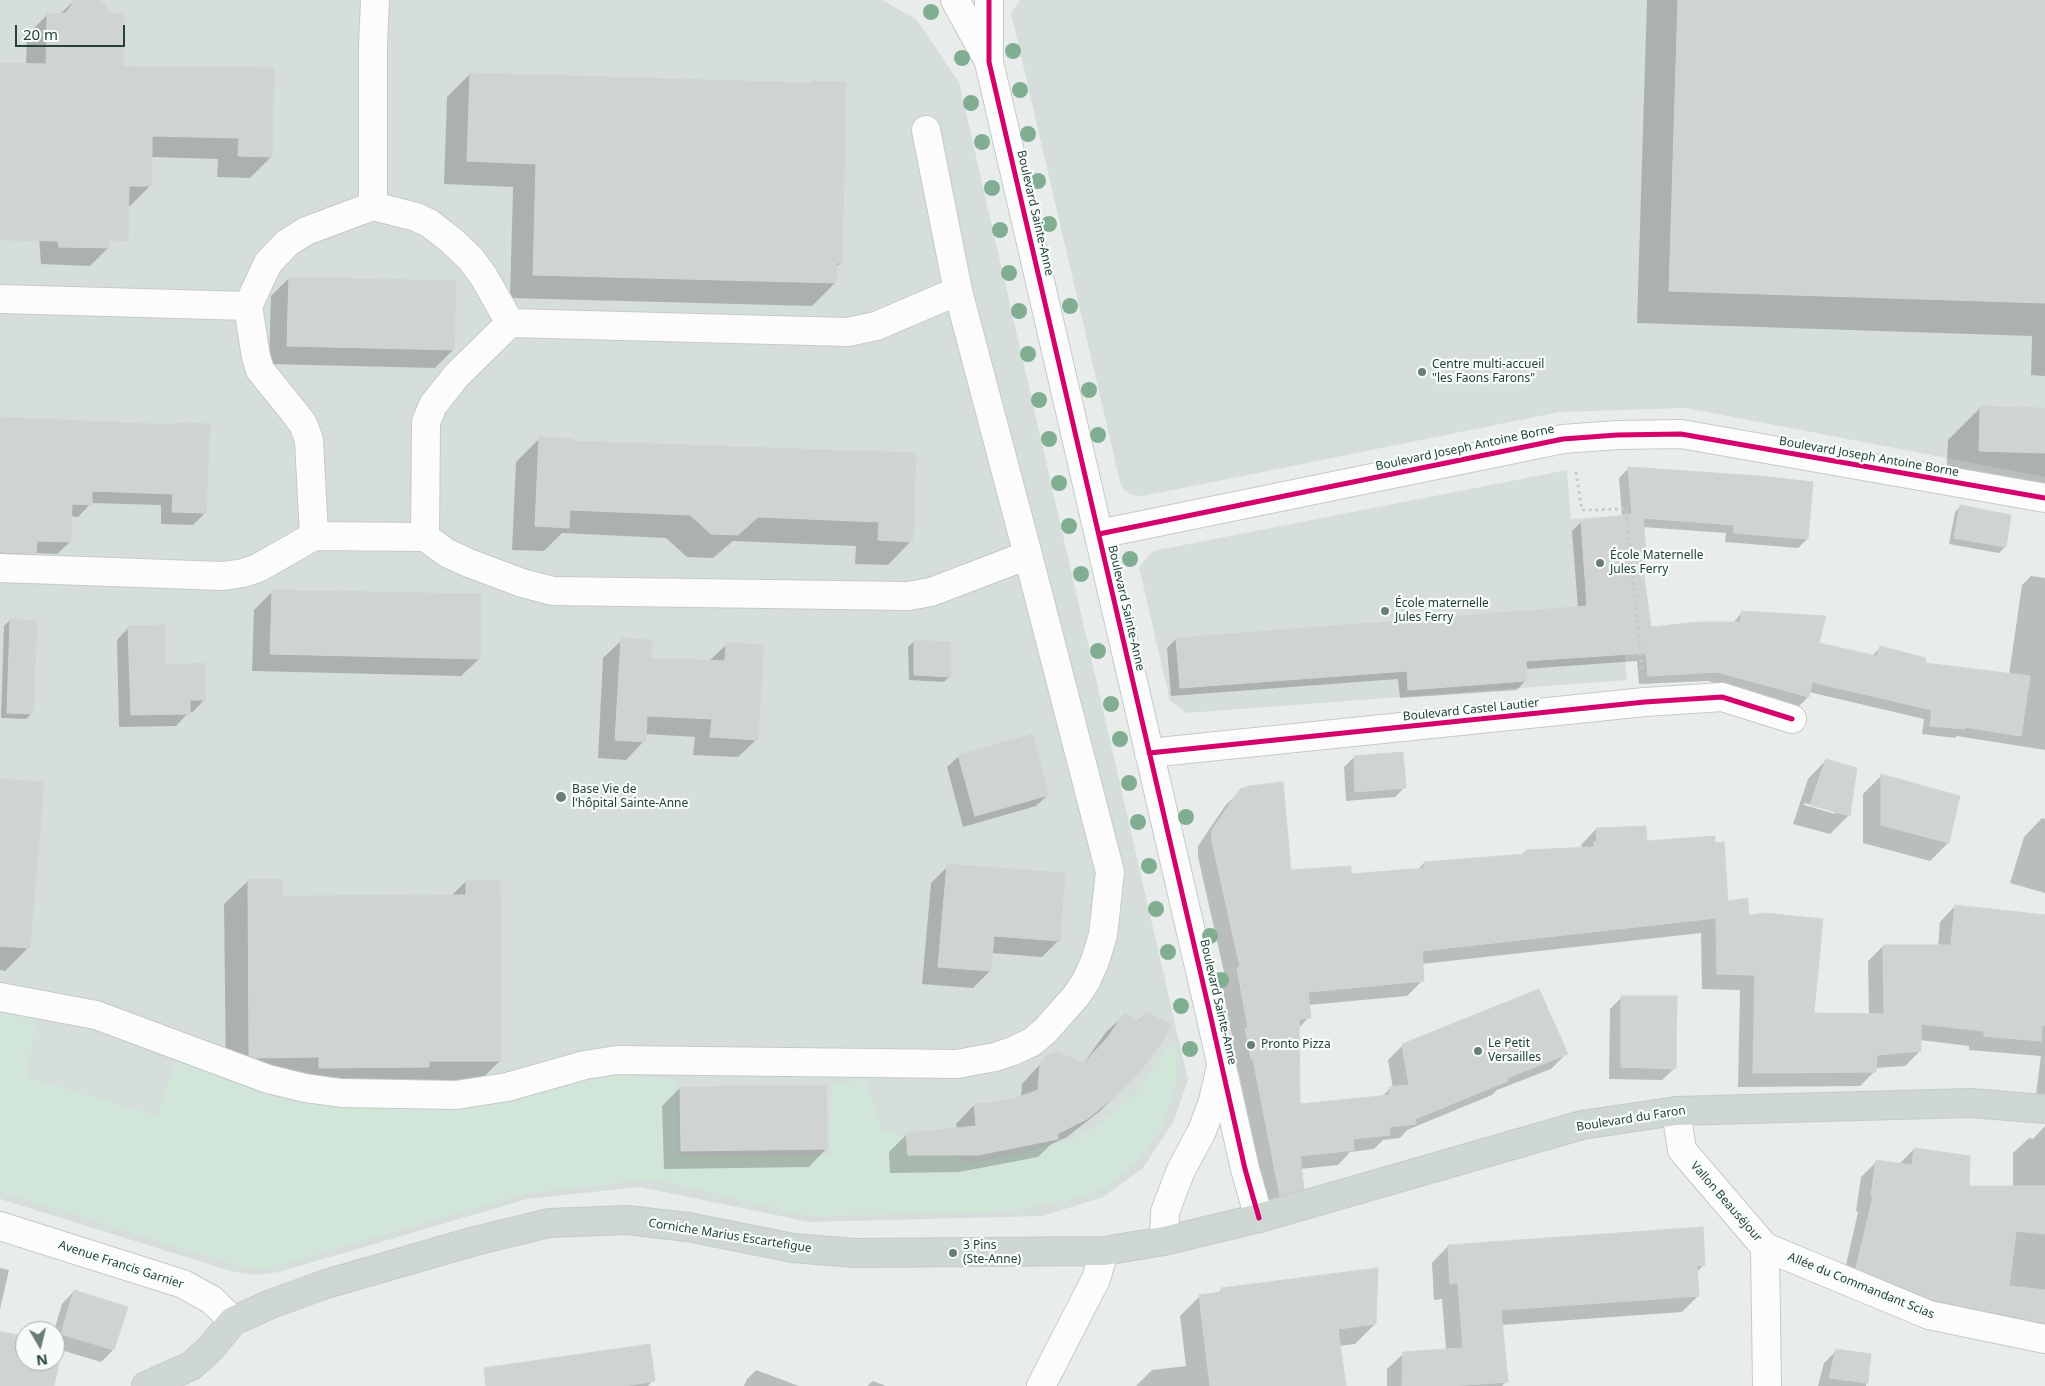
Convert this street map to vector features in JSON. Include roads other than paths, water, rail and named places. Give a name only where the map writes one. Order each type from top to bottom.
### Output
[{"type":"main road","name":"Boulevard du Faron","points":[[1259,1218],[1582,1125],[1676,1110],[1971,1103],[2045,1109]]},
{"type":"main road","name":"Corniche Marius Escartefigue","points":[[146,1386],[191,1366],[210,1349],[233,1321],[271,1304],[326,1284],[475,1241],[549,1223],[627,1220],[688,1227],[793,1248],[854,1253],[1104,1251],[1164,1240],[1259,1218]]},
{"type":"street","points":[[373,206],[373,47],[375,0]]},
{"type":"street","name":"Boulevard Sainte-Anne","points":[[955,0],[990,62]]},
{"type":"street","name":"Boulevard Sainte-Anne","points":[[989,0],[990,62],[1245,1169],[1259,1218]]},
{"type":"street","points":[[0,997],[96,1015],[268,1079],[341,1093],[456,1095],[507,1087],[585,1065],[617,1060],[957,1064],[995,1057],[1014,1051],[1032,1042],[1046,1030],[1063,1012],[1086,981],[1096,961],[1103,935],[1110,872],[958,291],[926,130]]},
{"type":"street","points":[[314,536],[308,440],[303,424],[260,370],[256,357],[248,306],[268,263],[287,244],[306,232],[373,206],[416,217],[429,223],[452,241],[471,259],[484,277],[510,323]]},
{"type":"street","points":[[425,537],[426,422],[433,405],[457,375],[510,323],[848,332],[876,326],[958,291]]},
{"type":"street","points":[[0,298],[248,306]]},
{"type":"street","name":"Boulevard Joseph Antoine Borne","points":[[1099,534],[1563,439],[1617,435],[1681,434],[2045,498]]},
{"type":"street","points":[[0,568],[223,576],[243,573],[258,568],[314,536],[425,537],[447,553],[469,563],[522,583],[553,591],[908,596],[931,592],[1028,554]]},
{"type":"street","name":"Boulevard Castel Lautier","points":[[1149,753],[1645,702],[1722,697],[1792,718]]},
{"type":"street","name":"Boulevard Sainte-Anne","points":[[1164,1240],[1165,1212],[1181,1170],[1202,1132],[1213,1101],[1222,1065]]},
{"type":"street","name":"Vallon Beauséjour","points":[[1676,1110],[1682,1150],[1765,1247],[1767,1386]]},
{"type":"street","name":"Avenue Francis Garnier","points":[[0,1226],[183,1284],[212,1300],[233,1321]]},
{"type":"street","name":"Allée du Commandant Scias","points":[[1765,1247],[1929,1315],[2045,1340]]},
{"type":"street","points":[[1040,1386],[1096,1279],[1104,1251]]},
{"type":"place","name":"Centre multi-accueil \"les Faons Farons\"","points":[[1422,372]]},
{"type":"place","name":"École Maternelle Jules Ferry","points":[[1600,563]]},
{"type":"place","name":"École maternelle Jules Ferry","points":[[1385,611]]},
{"type":"place","name":"Base Vie de l'hôpital Sainte-Anne","points":[[561,797]]},
{"type":"place","name":"Pronto Pizza","points":[[1251,1045]]},
{"type":"place","name":"Le Petit Versailles","points":[[1478,1051]]},
{"type":"place","name":"3 Pins (Ste-Anne)","points":[[953,1253]]}]
